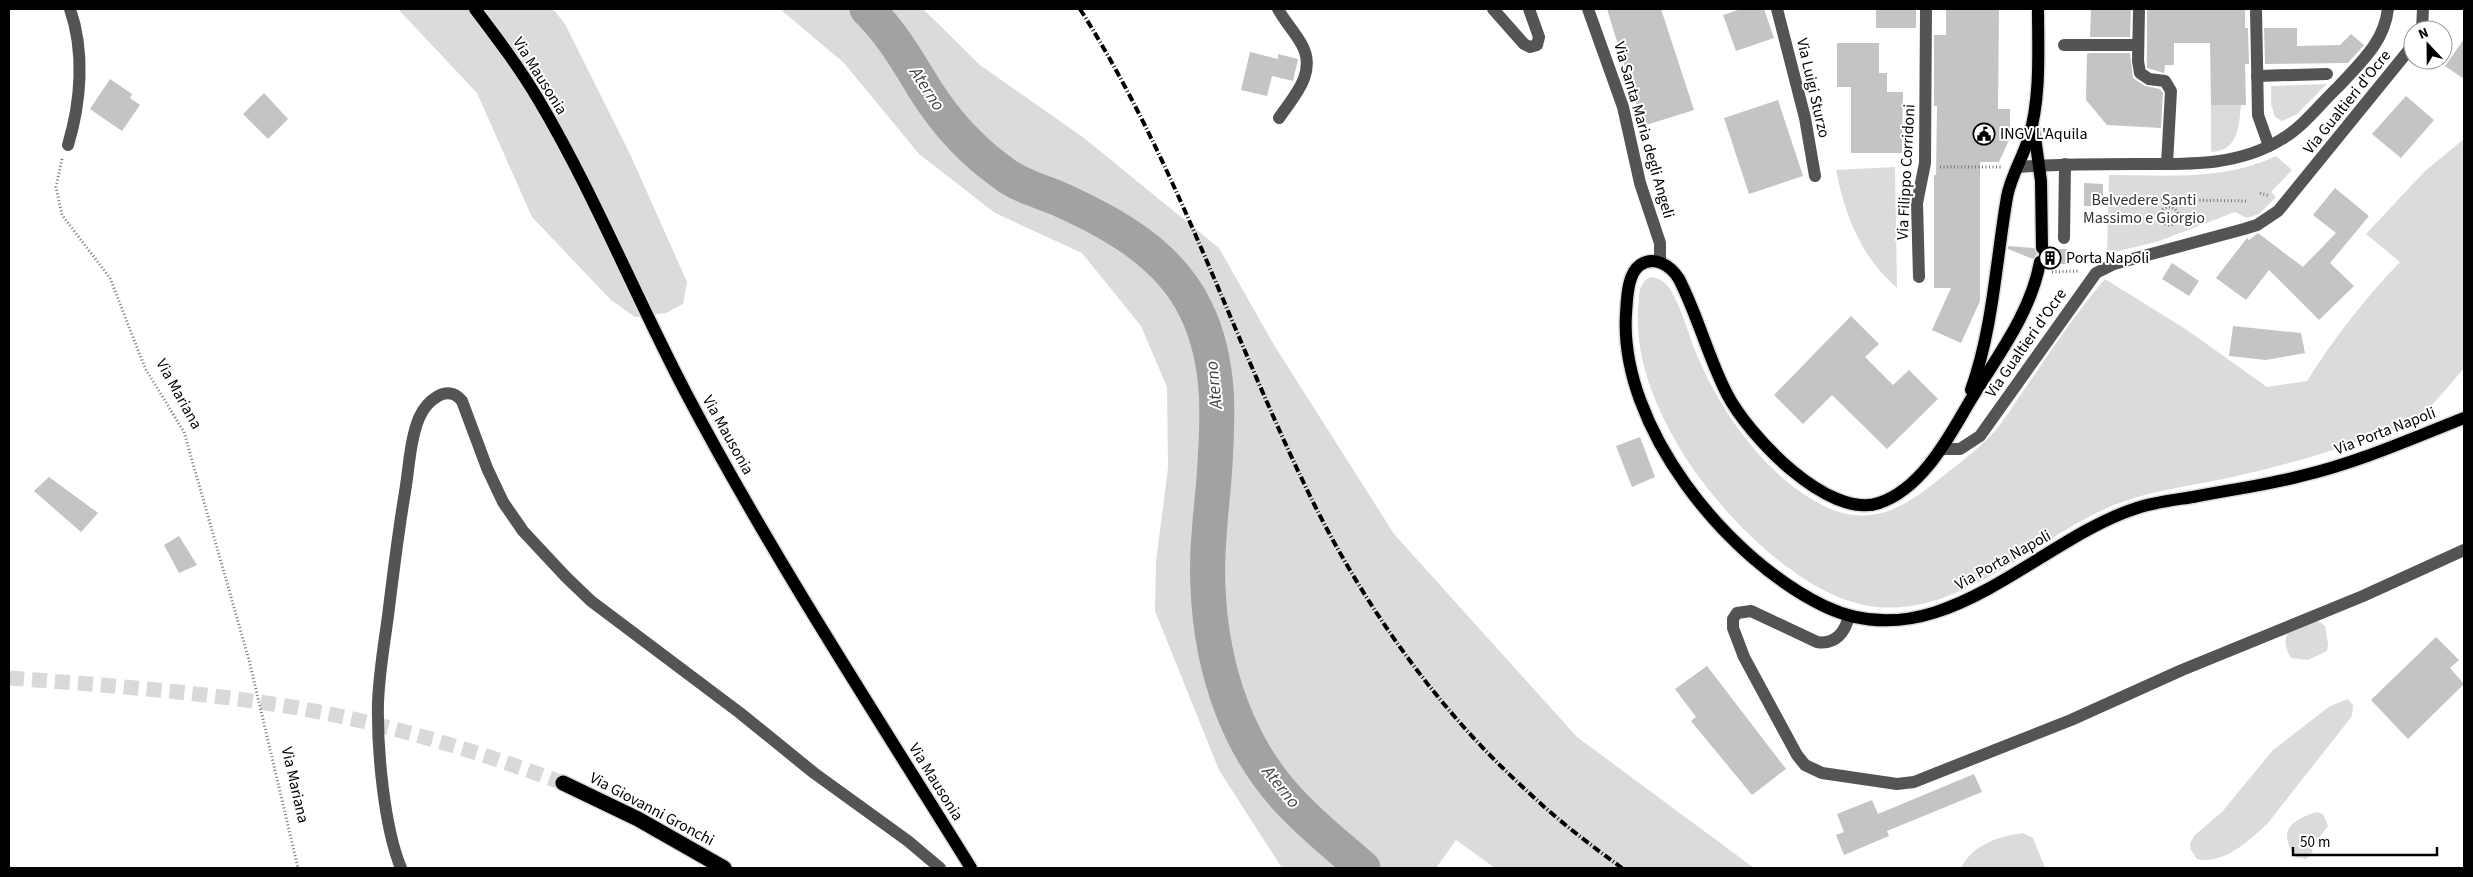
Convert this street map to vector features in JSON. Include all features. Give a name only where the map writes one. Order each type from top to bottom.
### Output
[{"type":"highway","name":"Via Giovanni Gronchi","points":[[563,784],[638,819],[724,868]]},
{"type":"main road","name":"Via Mausonia","points":[[474,9],[505,49],[538,100],[573,165],[722,460],[840,658],[971,868]]},
{"type":"main road","points":[[1962,414],[1981,356],[2007,198],[2027,143],[2033,120],[2037,73],[2038,9]]},
{"type":"main road","points":[[2033,120],[2043,212],[2042,248]]},
{"type":"main road","points":[[1660,262],[1670,268],[1679,279],[1718,376],[1737,412],[1761,443],[1790,470],[1805,480],[1837,498],[1862,505],[1878,503],[1892,496],[1913,480],[1941,449],[2016,325],[2030,296],[2039,267]]},
{"type":"main road","name":"Via Porta Napoli","points":[[1660,262],[1645,263],[1634,272],[1628,293],[1625,333],[1628,360],[1637,392],[1663,447],[1706,510],[1748,552],[1803,595],[1849,616],[1884,620],[1921,616],[1941,610],[1979,595],[2089,529],[2126,512],[2155,503],[2316,473],[2364,457],[2464,418]]},
{"type":"street","points":[[68,145],[77,104],[80,68],[77,33],[70,9]]},
{"type":"street","points":[[1278,9],[1302,45],[1307,69],[1300,87],[1279,118]]},
{"type":"street","points":[[1493,9],[1524,44],[1530,47],[1537,45],[1539,39],[1529,9]]},
{"type":"street","name":"Via Santa Maria degli Angeli","points":[[1588,9],[1624,108],[1642,190],[1660,243],[1660,262]]},
{"type":"street","name":"Via Luigi Sturzo","points":[[1777,9],[1805,118],[1815,176]]},
{"type":"street","name":"Via Filippo Corridoni","points":[[1919,277],[1918,204],[1925,167],[1926,9]]},
{"type":"street","points":[[2139,9],[2138,45],[2140,73],[2149,79],[2163,80],[2171,88],[2167,164]]},
{"type":"street","points":[[2256,9],[2258,115],[2269,146]]},
{"type":"street","points":[[2017,167],[2066,164],[2218,162],[2269,146],[2298,128],[2371,51],[2383,32],[2388,9]]},
{"type":"street","points":[[2064,45],[2138,45]]},
{"type":"street","name":"Via Gualtieri d'Ocre","points":[[1941,449],[1960,449],[1980,436],[2088,282],[2101,270],[2114,264],[2244,229],[2267,219],[2292,195],[2403,58]]},
{"type":"street","points":[[2257,76],[2326,74]]},
{"type":"street","points":[[2064,238],[2066,164]]},
{"type":"street","points":[[401,868],[388,818],[380,744],[379,688],[400,518],[415,431],[420,416],[429,402],[436,396],[448,394],[458,396],[462,401],[486,468],[509,513],[577,588],[814,773],[908,841],[940,868]]},
{"type":"street","points":[[1849,616],[1846,628],[1840,636],[1820,643],[1751,611],[1737,613],[1733,623],[1736,638],[1749,667],[1805,765],[1822,773],[1902,784],[1921,780],[2039,734],[2182,670],[2363,596],[2464,550]]},
{"type":"path","name":"Via Mariana","points":[[68,145],[56,178],[59,207],[66,224],[110,278],[145,368],[184,432],[249,660],[298,868]]},
{"type":"path","points":[[1925,167],[2017,167]]},
{"type":"path","points":[[2260,193],[2266,197],[2273,194]]},
{"type":"path","points":[[2112,199],[2248,201]]},
{"type":"path","points":[[2169,200],[2169,207]]},
{"type":"path","points":[[2169,207],[2175,209],[2178,214],[2178,220],[2173,225],[2166,225],[2160,218],[2161,212],[2169,207]]},
{"type":"path","points":[[2173,225],[2175,231]]},
{"type":"path","points":[[2039,267],[2101,270]]},
{"type":"green space","points":[[398,9],[553,9],[565,24],[630,154],[687,282],[683,304],[666,313],[635,317],[611,300],[532,217],[477,93]]},
{"type":"green space","points":[[780,9],[923,9],[980,65],[1084,138],[1219,248],[1274,345],[1394,534],[1577,737],[1754,868],[1495,868],[1456,840],[1436,868],[1282,868],[1219,770],[1155,611],[1156,562],[1168,468],[1167,387],[1141,326],[1082,253],[995,213],[919,154],[844,63]]},
{"type":"green space","points":[[2327,84],[2297,114],[2282,121],[2275,117],[2271,104],[2271,86]]},
{"type":"green space","points":[[2211,105],[2241,105],[2238,129],[2232,142],[2220,151],[2211,152]]},
{"type":"green space","points":[[2464,139],[2464,368],[2427,410],[2410,423],[2334,450],[2237,476],[2139,497],[2107,508],[2078,522],[1991,576],[1960,591],[1929,602],[1897,607],[1864,605],[1836,596],[1808,581],[1781,562],[1754,540],[1730,515],[1689,463],[1666,423],[1647,377],[1638,328],[1639,294],[1645,280],[1653,277],[1664,282],[1670,289],[1697,355],[1719,400],[1749,443],[1767,463],[1806,496],[1828,508],[1846,514],[1878,514],[1893,509],[1921,493],[1990,437],[2054,346],[2105,279],[2187,330],[2267,387],[2307,381],[2350,319],[2400,262],[2366,234],[2425,171]]},
{"type":"green space","name":"Belvedere Santi Massimo e Giorgio","points":[[2276,156],[2292,170],[2271,192],[2276,197],[2259,214],[2247,218],[2235,212],[2159,241],[2107,254],[2109,175],[2173,176],[2215,173],[2236,170]]},
{"type":"green space","points":[[1895,167],[1897,288],[1884,276],[1856,235],[1844,203],[1836,170]]},
{"type":"green space","points":[[2317,620],[2325,626],[2328,644],[2327,651],[2308,660],[2291,658],[2286,645],[2289,631]]},
{"type":"green space","points":[[2348,699],[2353,705],[2352,716],[2268,823],[2253,837],[2227,855],[2207,860],[2197,859],[2191,850],[2190,843],[2195,835],[2222,812],[2273,750],[2330,706]]},
{"type":"green space","points":[[2317,812],[2323,814],[2328,826],[2314,844],[2311,855],[2306,859],[2296,857],[2287,841],[2289,828],[2300,819]]},
{"type":"green space","points":[[2023,833],[2033,838],[2045,868],[1961,868],[1972,853],[1987,843],[2005,836]]},
{"type":"building","points":[[1607,9],[1661,9],[1694,110],[1643,126]]},
{"type":"building","points":[[1741,9],[1764,9],[1774,38],[1736,51],[1723,15]]},
{"type":"building","points":[[1876,9],[1916,9],[1916,28],[1876,28]]},
{"type":"building","points":[[1946,9],[1999,9],[1998,109],[2010,109],[2010,138],[1999,162],[1980,162],[1980,301],[1961,343],[1932,330],[1951,288],[1934,288],[1934,175],[1936,175],[1937,106],[1934,106],[1934,35],[1946,35]]},
{"type":"building","points":[[2091,9],[2131,9],[2130,37],[2090,37]]},
{"type":"building","points":[[2147,9],[2245,9],[2245,28],[2248,28],[2249,64],[2245,64],[2246,105],[2211,105],[2210,43],[2174,43],[2174,65],[2165,65],[2164,73],[2147,68]]},
{"type":"building","points":[[2264,28],[2297,28],[2297,46],[2340,45],[2351,34],[2364,45],[2348,63],[2265,64]]},
{"type":"building","points":[[2464,39],[2464,79],[2451,70],[2453,70],[2453,55]]},
{"type":"building","points":[[1837,43],[1879,43],[1879,73],[1887,73],[1887,92],[1903,92],[1902,153],[1851,153],[1851,87],[1837,87]]},
{"type":"building","points":[[1250,52],[1278,59],[1278,54],[1298,59],[1293,81],[1272,76],[1267,96],[1241,90]]},
{"type":"building","points":[[2130,53],[2133,78],[2145,86],[2160,89],[2163,93],[2161,128],[2107,125],[2086,100],[2087,54]]},
{"type":"building","points":[[110,79],[132,94],[130,98],[140,105],[122,131],[90,109]]},
{"type":"building","points":[[264,93],[288,119],[268,139],[243,114]]},
{"type":"building","points":[[2406,96],[2434,120],[2401,158],[2372,134]]},
{"type":"building","points":[[1778,100],[1803,176],[1749,194],[1724,118]]},
{"type":"building","points":[[2084,183],[2103,184],[2103,206],[2084,206]]},
{"type":"building","points":[[2335,188],[2369,216],[2330,263],[2354,286],[2319,320],[2269,270],[2246,300],[2216,278],[2247,238],[2249,240],[2258,233],[2303,267],[2336,233],[2313,215]]},
{"type":"building","points":[[2008,246],[2034,248],[2037,254],[2033,259],[2008,249]]},
{"type":"building","points":[[2050,249],[2067,249],[2067,264],[2048,264],[2045,255]]},
{"type":"building","points":[[2172,263],[2199,281],[2189,296],[2162,279]]},
{"type":"building","points":[[1851,316],[1879,344],[1865,357],[1893,385],[1909,370],[1938,399],[1887,449],[1832,395],[1803,424],[1774,395]]},
{"type":"building","points":[[2233,326],[2301,333],[2305,353],[2266,360],[2229,356]]},
{"type":"building","points":[[1640,437],[1655,477],[1632,487],[1616,446]]},
{"type":"building","points":[[49,477],[98,513],[81,532],[34,491]]},
{"type":"building","points":[[179,536],[197,565],[179,573],[164,545]]},
{"type":"building","points":[[2436,637],[2459,660],[2450,668],[2464,684],[2408,739],[2371,700]]},
{"type":"building","points":[[1707,666],[1786,769],[1752,795],[1691,721],[1696,717],[1675,689]]},
{"type":"building","points":[[1974,774],[1982,792],[1887,831],[1889,836],[1844,855],[1836,835],[1844,832],[1837,814],[1872,800],[1878,814]]},
{"type":"waterway","name":"Aterno","points":[[867,9],[892,38],[943,115],[981,156],[1015,181],[1077,207],[1118,229],[1155,256],[1185,290],[1204,330],[1214,372],[1217,436],[1208,546],[1208,587],[1210,617],[1222,676],[1231,705],[1243,733],[1257,759],[1275,784],[1311,823],[1363,868]]},
{"type":"tunnel","points":[[9,678],[190,693],[298,708],[366,722],[432,739],[563,783]]},
{"type":"railway","points":[[1080,9],[1115,68],[1147,129],[1176,190],[1285,442],[1314,504],[1357,582],[1407,657],[1464,727],[1537,801],[1622,868]]},
{"type":"place","name":"INGV L'Aquila","points":[[1984,134]]},
{"type":"place","name":"Porta Napoli","points":[[2050,258]]}]
